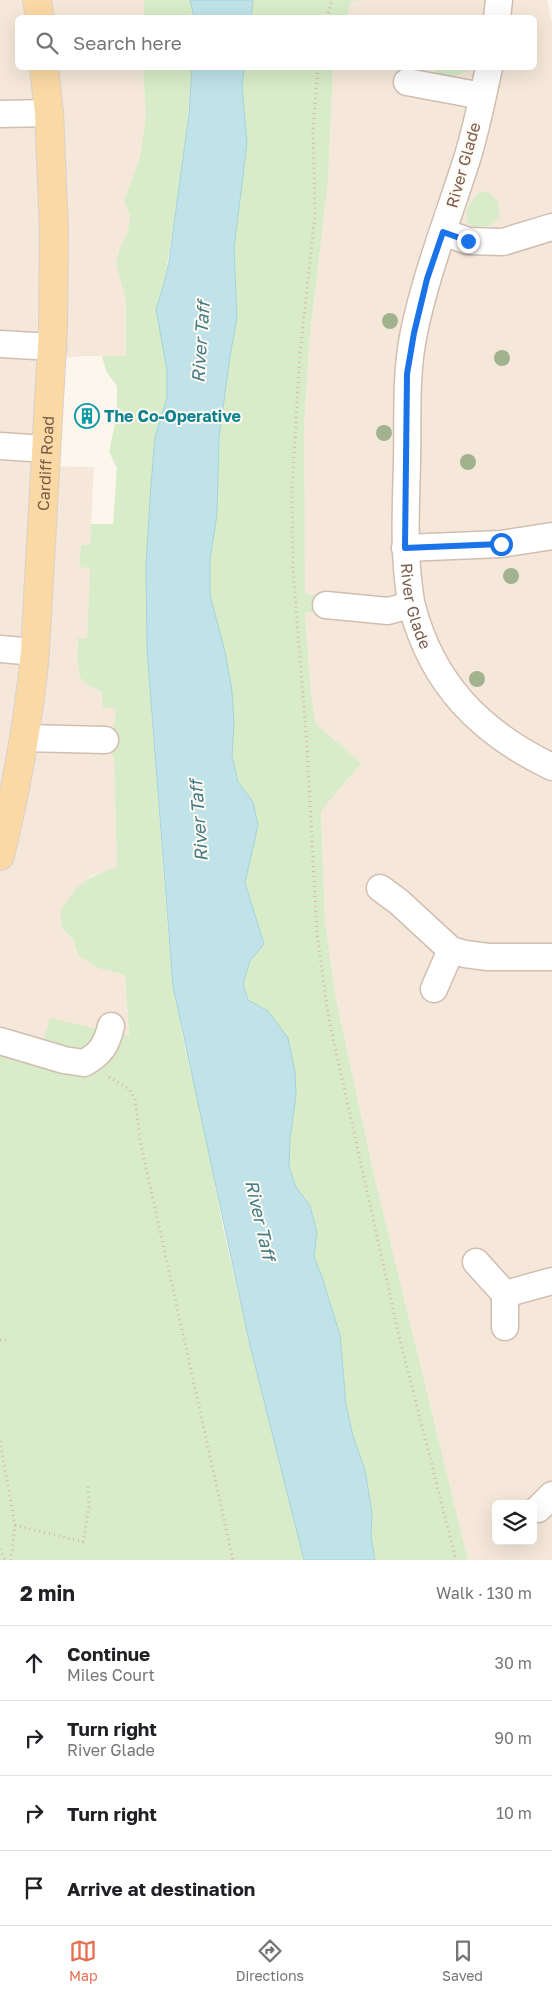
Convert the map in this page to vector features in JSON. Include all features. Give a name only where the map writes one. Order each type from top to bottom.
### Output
[{"type":"main road","points":[[37,0],[40,15]]},
{"type":"main road","name":"Cardiff Road","points":[[0,855],[31,702],[53,347],[54,230],[44,70]]},
{"type":"street","points":[[498,15],[500,0]]},
{"type":"street","name":"River Glade","points":[[488,70],[467,159],[424,288],[414,333],[407,374],[405,548],[411,605],[424,642],[444,677],[462,703],[483,725],[508,743],[552,767]]},
{"type":"street","points":[[407,82],[482,96]]},
{"type":"street","points":[[0,114],[48,113]]},
{"type":"street","points":[[443,232],[468,241],[503,242],[552,227]]},
{"type":"street","points":[[0,344],[53,347]]},
{"type":"street","points":[[0,446],[46,449]]},
{"type":"street","points":[[405,548],[501,544],[552,536]]},
{"type":"street","points":[[326,605],[388,611],[411,605]]},
{"type":"street","points":[[0,648],[35,652]]},
{"type":"street","points":[[25,738],[105,740]]},
{"type":"street","points":[[380,888],[451,950],[488,957],[552,957]]},
{"type":"street","points":[[434,990],[451,950]]},
{"type":"street","points":[[0,1041],[64,1060],[84,1063],[102,1051],[109,1039],[111,1026]]},
{"type":"street","points":[[476,1262],[505,1294],[506,1327]]},
{"type":"street","points":[[505,1294],[552,1282]]},
{"type":"path","points":[[328,15],[332,0]]},
{"type":"path","points":[[318,70],[313,129],[315,214],[300,354],[292,488],[293,570],[307,748],[317,933],[328,1015],[396,1326],[456,1560]]},
{"type":"path","points":[[84,1063],[129,1089],[135,1098],[140,1140],[233,1560]]},
{"type":"path","points":[[0,1340],[9,1339]]},
{"type":"path","points":[[0,1441],[14,1526],[11,1560]]},
{"type":"path","points":[[14,1526],[83,1542],[89,1507],[88,1485]]},
{"type":"path","points":[[0,1549],[5,1560]]},
{"type":"shaded area","points":[[0,0],[144,0],[144,15],[15,15],[15,70],[143,70],[146,115],[140,157],[124,201],[130,216],[128,231],[120,248],[126,301],[126,356],[81,356],[52,360],[45,466],[94,467],[90,545],[81,545],[79,566],[90,567],[87,638],[78,638],[77,657],[80,678],[88,685],[102,692],[116,708],[111,749],[114,762],[117,867],[90,876],[62,927],[74,941],[78,955],[97,968],[125,975],[129,1036],[0,1054]]},
{"type":"shaded area","points":[[361,0],[547,0],[552,23],[552,1560],[468,1560],[374,1175],[335,994],[325,920],[321,810],[361,763],[316,726],[311,694],[305,612],[325,596],[305,594],[304,428],[310,334],[328,183],[333,70],[537,70],[537,15],[348,15],[351,2]]},
{"type":"green space","points":[[144,0],[190,0],[194,15],[144,15]]},
{"type":"green space","points":[[253,0],[361,0],[351,2],[348,15],[251,15]]},
{"type":"green space","points":[[143,70],[192,70],[184,159],[164,284],[163,343],[167,370],[167,398],[155,437],[146,566],[147,649],[173,986],[185,1048],[202,1117],[223,1227],[249,1341],[304,1560],[0,1560],[0,1034],[42,1046],[50,1018],[129,1036],[125,975],[97,968],[78,955],[74,941],[62,927],[60,912],[83,882],[97,874],[117,867],[114,762],[111,749],[116,709],[103,707],[102,692],[88,685],[80,678],[77,657],[78,638],[87,638],[90,568],[79,567],[81,545],[90,545],[91,524],[113,524],[117,468],[109,452],[117,414],[117,386],[106,371],[102,356],[126,356],[126,301],[116,263],[120,248],[128,231],[130,216],[124,201],[140,157],[146,115]]},
{"type":"green space","points":[[244,70],[333,70],[328,183],[310,334],[304,428],[305,594],[326,596],[323,613],[305,612],[311,694],[316,724],[361,763],[321,811],[325,920],[335,994],[374,1175],[468,1560],[375,1560],[371,1537],[372,1513],[365,1470],[353,1436],[346,1405],[340,1335],[314,1257],[317,1232],[310,1206],[296,1187],[289,1167],[290,1139],[268,1011],[248,1000],[243,984],[250,961],[264,944],[245,883],[250,854],[232,756],[234,722],[210,595],[210,559],[217,515],[219,438],[237,318],[234,248],[247,143],[242,87]]},
{"type":"green space","points":[[435,70],[467,70],[454,77],[437,73]]},
{"type":"green space","points":[[488,191],[498,202],[500,217],[489,226],[472,227],[467,222],[466,209],[478,193]]},
{"type":"water","points":[[190,0],[253,0],[251,15],[194,15]]},
{"type":"water","name":"River Taff","points":[[192,70],[244,70],[242,87],[247,143],[234,248],[237,318],[219,438],[217,515],[210,559],[210,595],[225,652],[232,691],[234,722],[232,756],[238,782],[253,802],[258,825],[245,883],[264,944],[250,961],[243,984],[248,1000],[268,1011],[288,1038],[295,1072],[296,1095],[290,1139],[289,1167],[296,1187],[310,1206],[317,1232],[314,1257],[340,1335],[346,1405],[353,1436],[365,1470],[372,1513],[371,1537],[375,1560],[304,1560],[249,1341],[173,986],[147,649],[146,566],[155,437],[167,398],[167,370],[156,309],[169,261],[189,114]]},
{"type":"place","name":"The Co-Operative","points":[[87,416]]},
{"type":"route","points":[[468,241],[443,232],[427,279],[414,333],[407,374],[408,431],[405,548],[501,544]]}]
